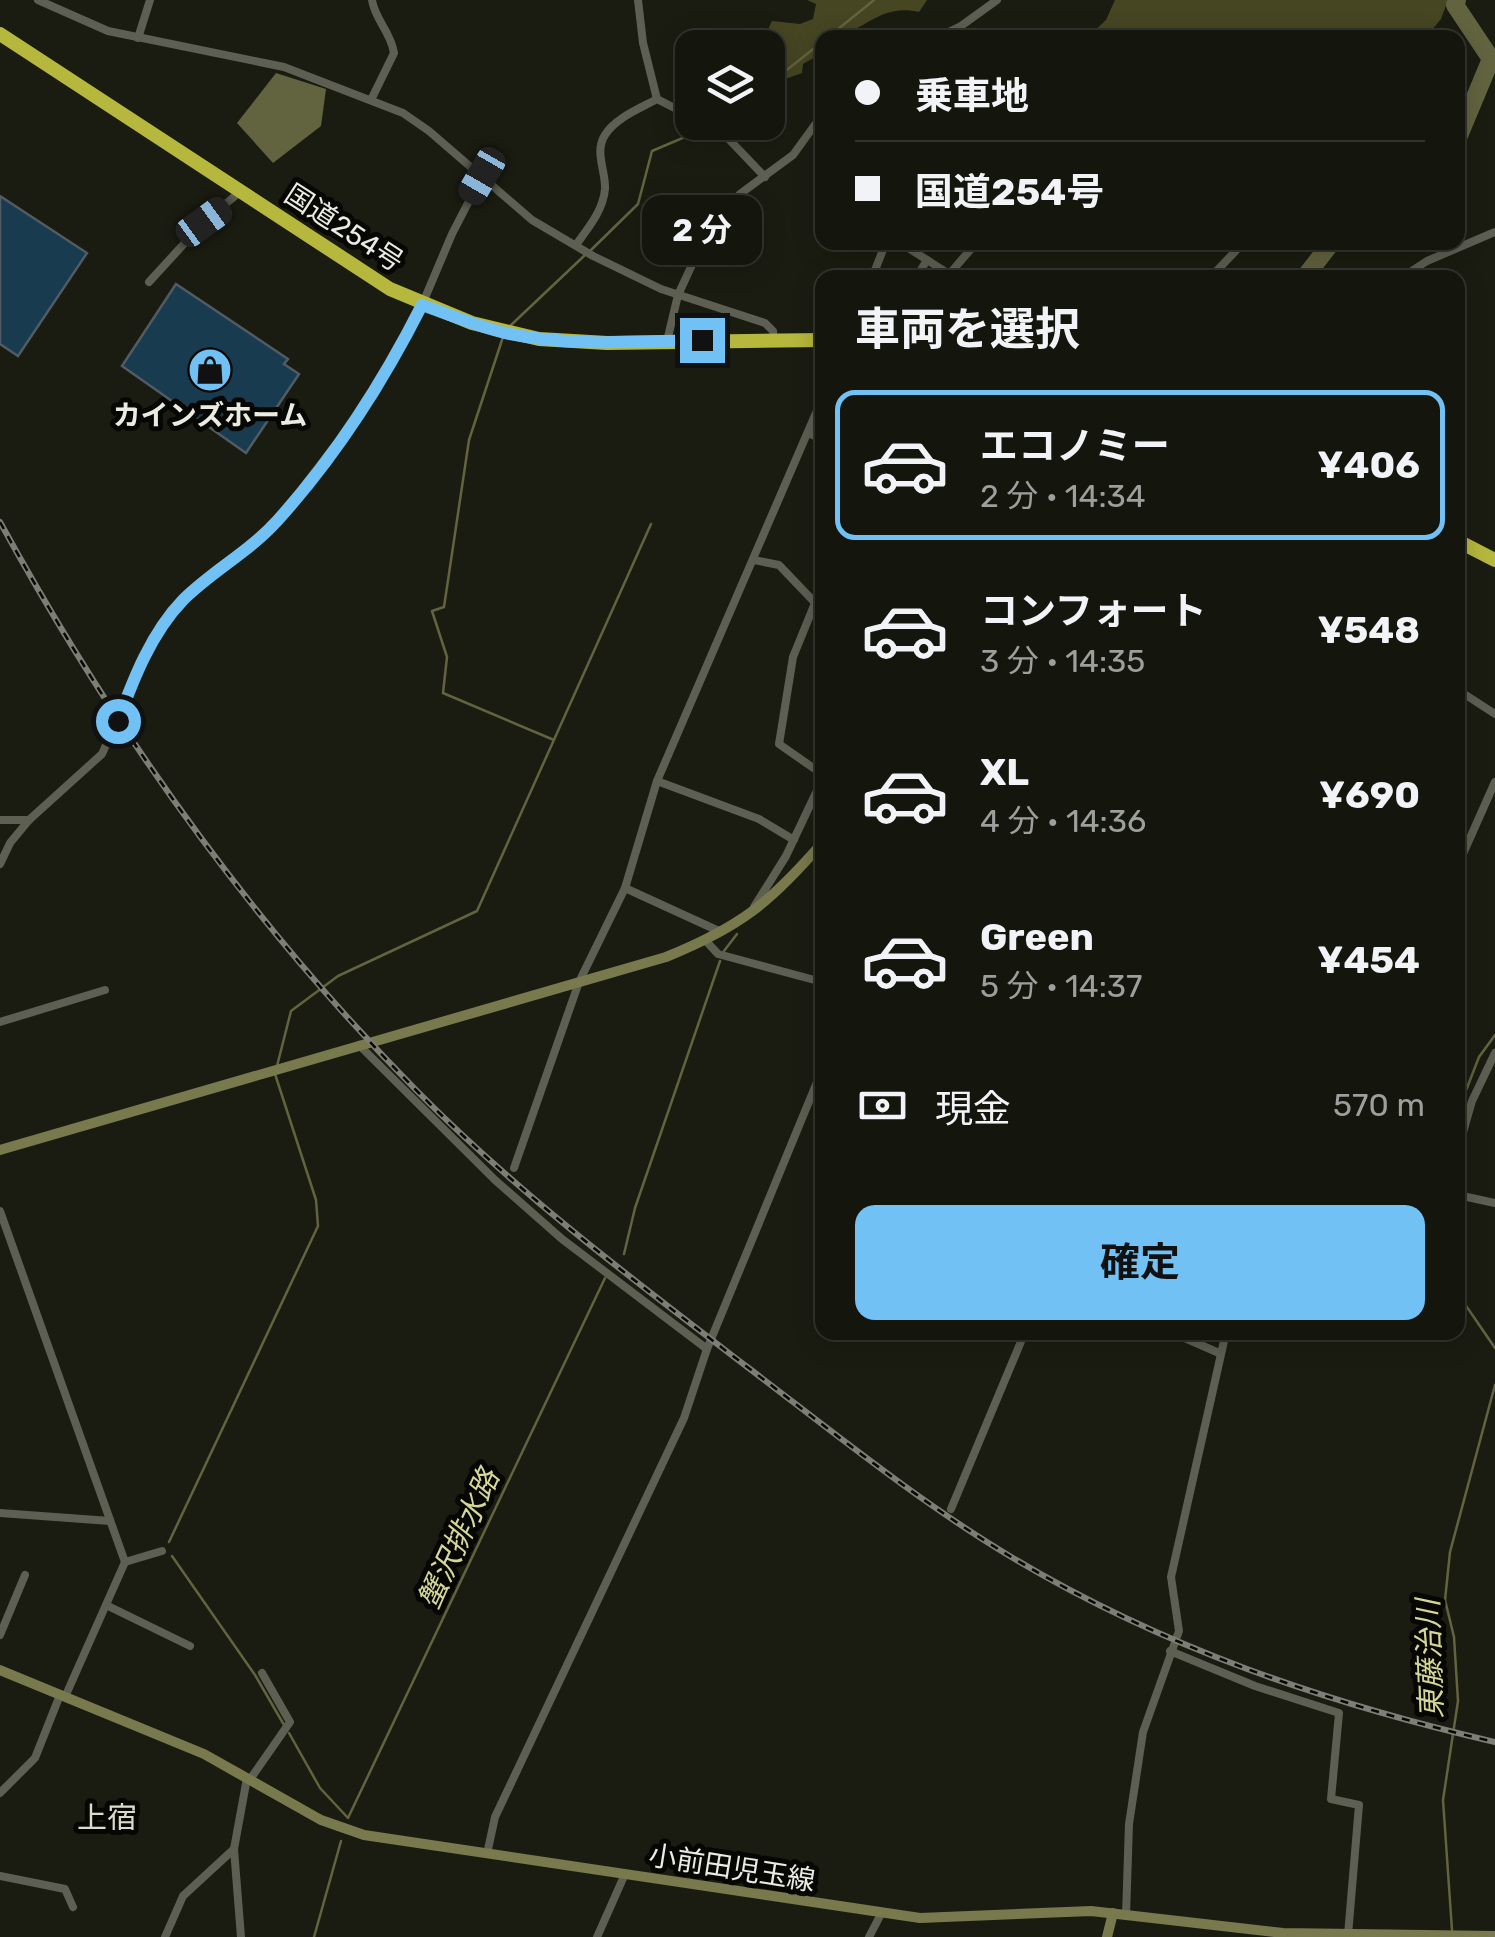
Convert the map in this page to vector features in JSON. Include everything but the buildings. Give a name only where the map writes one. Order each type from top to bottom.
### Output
[{"type":"highway","name":"国道254号","points":[[0,34],[390,289],[422,305],[506,333],[539,339],[606,343],[815,340]]},
{"type":"highway","points":[[1465,544],[1495,560]]},
{"type":"main road","points":[[0,1150],[666,957],[723,933],[751,916],[815,851]]},
{"type":"main road","name":"小前田児玉線","points":[[0,1670],[204,1754],[339,1828],[487,1854],[920,1918],[1028,1912],[1113,1913],[1250,1931],[1495,1936]]},
{"type":"main road","points":[[1107,1937],[1113,1913]]},
{"type":"street","points":[[38,0],[88,24],[138,38],[250,57],[372,100],[415,120],[532,220],[628,276],[765,323],[773,331],[774,340]]},
{"type":"street","points":[[62,10],[68,0]]},
{"type":"street","points":[[138,38],[150,0]]},
{"type":"street","points":[[372,0],[375,16],[388,32],[394,52],[372,100]]},
{"type":"street","points":[[638,0],[657,99]]},
{"type":"street","points":[[953,30],[997,0]]},
{"type":"street","points":[[657,99],[675,108]]},
{"type":"street","points":[[576,245],[597,215],[604,196],[602,139],[618,122],[657,99]]},
{"type":"street","points":[[667,341],[678,295],[710,226],[731,202],[793,155],[815,125]]},
{"type":"street","points":[[729,140],[764,177]]},
{"type":"street","points":[[0,864],[10,843],[29,820],[102,754],[149,648],[171,615],[203,582],[277,521],[374,395],[422,305],[482,176]]},
{"type":"street","points":[[148,282],[204,222],[233,202],[241,190]]},
{"type":"street","points":[[1465,245],[1495,232]]},
{"type":"street","points":[[911,250],[940,270]]},
{"type":"street","points":[[952,270],[970,250]]},
{"type":"street","points":[[1218,270],[1236,250]]},
{"type":"street","points":[[1413,270],[1452,250]]},
{"type":"street","points":[[921,270],[927,260]]},
{"type":"street","points":[[514,1168],[579,982],[625,888],[657,781],[815,416]]},
{"type":"street","points":[[808,434],[815,437]]},
{"type":"street","points":[[754,560],[779,565],[815,602]]},
{"type":"street","points":[[815,614],[792,657],[779,744],[815,772]]},
{"type":"street","points":[[1465,695],[1495,714]]},
{"type":"street","points":[[657,781],[759,819],[794,840]]},
{"type":"street","points":[[1465,839],[1495,782]]},
{"type":"street","points":[[751,916],[794,840],[815,793]]},
{"type":"street","points":[[0,820],[29,820]]},
{"type":"street","points":[[625,888],[723,933]]},
{"type":"street","points":[[706,941],[718,954],[815,980]]},
{"type":"street","points":[[0,1022],[105,990]]},
{"type":"street","points":[[358,1045],[508,1192],[562,1239],[707,1349]]},
{"type":"street","points":[[1465,1126],[1495,1053]]},
{"type":"street","points":[[487,1854],[495,1817],[684,1418],[707,1349],[815,1087]]},
{"type":"street","points":[[1465,1197],[1495,1203]]},
{"type":"street","points":[[0,1211],[125,1562],[35,1758],[0,1793]]},
{"type":"street","points":[[952,1510],[1023,1340]]},
{"type":"street","points":[[1190,1340],[1219,1352]]},
{"type":"street","points":[[1126,1915],[1128,1824],[1143,1732],[1179,1631],[1170,1577],[1223,1340]]},
{"type":"street","points":[[0,1513],[110,1520]]},
{"type":"street","points":[[125,1562],[162,1552]]},
{"type":"street","points":[[0,1635],[25,1575]]},
{"type":"street","points":[[106,1606],[190,1646]]},
{"type":"street","points":[[1170,1650],[1255,1686],[1339,1713],[1332,1799],[1359,1805],[1348,1935]]},
{"type":"street","points":[[240,1937],[234,1849],[249,1777],[290,1722],[262,1673]]},
{"type":"street","points":[[165,1937],[184,1896],[234,1849]]},
{"type":"street","points":[[597,1937],[625,1874]]},
{"type":"street","points":[[0,1876],[65,1889],[73,1907]]},
{"type":"street","points":[[869,1937],[880,1914]]},
{"type":"shaded area","points":[[807,0],[927,0],[919,12],[891,12],[854,30],[815,30],[815,57],[803,64],[802,73],[785,79],[785,30],[768,30],[772,21],[800,24],[813,19],[816,4]]},
{"type":"shaded area","points":[[1115,0],[1448,0],[1432,30],[1095,30],[1106,20]]},
{"type":"shaded area","points":[[276,73],[326,89],[321,126],[273,163],[237,123]]},
{"type":"waterway","points":[[837,30],[874,0]]},
{"type":"waterway","points":[[1457,0],[1455,5],[1491,59],[1465,121]]},
{"type":"waterway","points":[[785,71],[815,48]]},
{"type":"waterway","points":[[590,251],[638,204],[652,151],[678,140]]},
{"type":"waterway","points":[[1310,270],[1326,250]]},
{"type":"waterway","points":[[510,326],[584,256]]},
{"type":"waterway","points":[[503,337],[469,440],[444,607],[432,611],[447,657],[443,693],[554,740]]},
{"type":"waterway","points":[[277,1066],[291,1011],[338,976],[477,911],[651,524]]},
{"type":"waterway","name":"蟹沢排水路","points":[[724,951],[737,934]]},
{"type":"waterway","name":"蟹沢排水路","points":[[624,1254],[635,1208],[720,961]]},
{"type":"waterway","name":"東藤治川","points":[[1465,1093],[1479,1057],[1495,1035]]},
{"type":"waterway","points":[[169,1542],[318,1226],[316,1200],[275,1074]]},
{"type":"waterway","name":"蟹沢排水路","points":[[289,1733],[320,1788],[348,1818],[605,1278]]},
{"type":"waterway","name":"東藤治川","points":[[1465,1304],[1495,1348]]},
{"type":"waterway","name":"東藤治川","points":[[1452,1930],[1443,1800],[1458,1701],[1454,1637],[1445,1600],[1450,1552],[1495,1385]]},
{"type":"waterway","points":[[172,1556],[255,1675],[284,1725]]},
{"type":"waterway","name":"蟹沢排水路","points":[[314,1937],[341,1841]]},
{"type":"railway","points":[[0,522],[138,749],[242,892],[297,960],[455,1129],[577,1234],[910,1490],[1013,1558],[1070,1590],[1127,1619],[1246,1669],[1369,1709],[1495,1742]]},
{"type":"place","name":"カインズホーム","points":[[210,370]]},
{"type":"district","name":"上宿","points":[[107,1818]]},
{"type":"route","points":[[118,721],[149,648],[171,615],[203,582],[277,521],[374,395],[422,305],[506,333],[539,339],[606,343],[702,340]]}]
